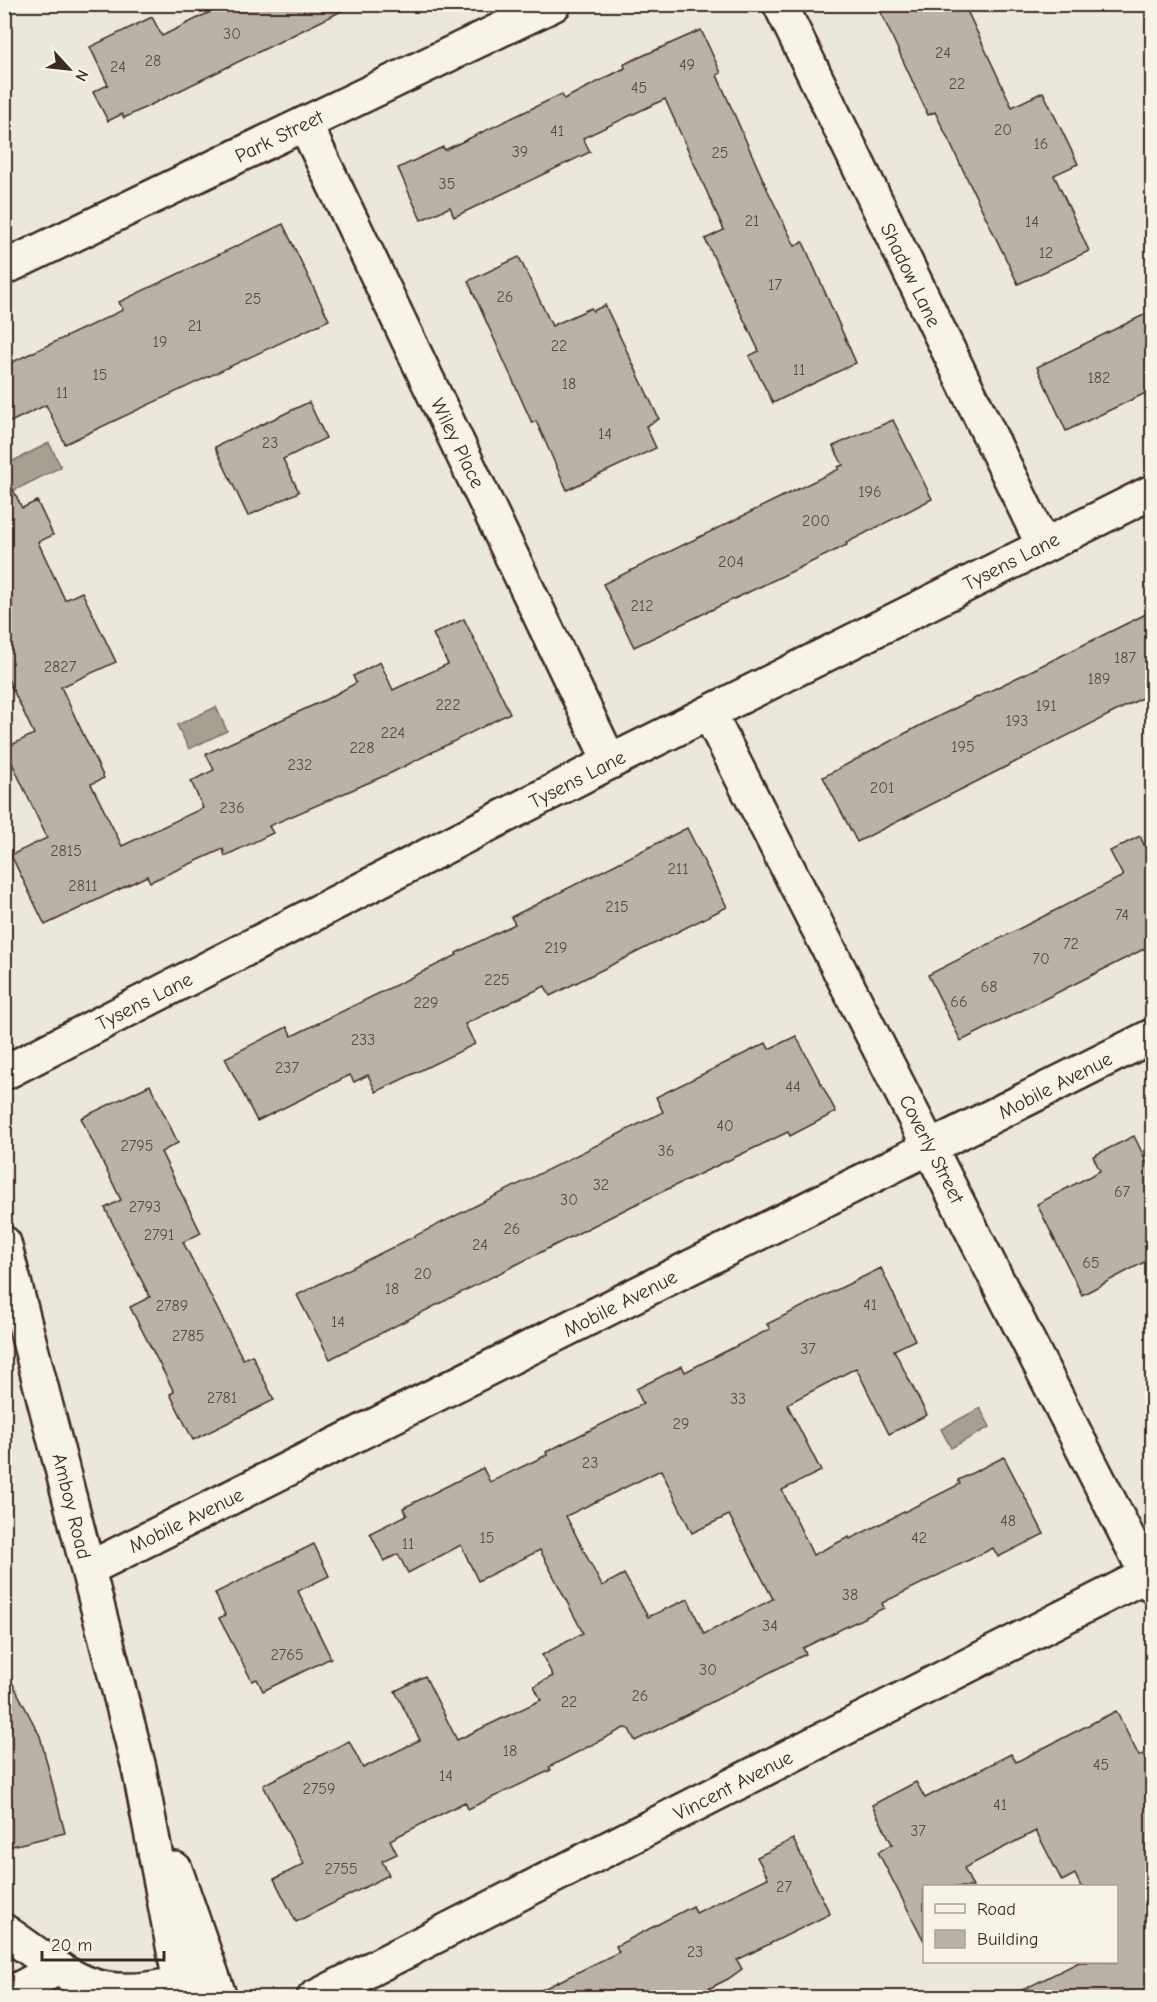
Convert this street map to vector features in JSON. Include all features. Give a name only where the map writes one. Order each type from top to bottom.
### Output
[{"type":"street","name":"Park Street","points":[[4,268],[554,4]]},
{"type":"street","name":"Shadow Lane","points":[[780,4],[1043,545]]},
{"type":"street","name":"Wiley Place","points":[[305,124],[610,762]]},
{"type":"street","name":"Tysens Lane","points":[[4,1073],[610,762],[1152,492]]},
{"type":"street","name":"Coverly Street","points":[[709,713],[1151,1577]]},
{"type":"street","name":"Mobile Avenue","points":[[88,1569],[1152,1036]]},
{"type":"street","name":"Amboy Road","points":[[4,1243],[139,1768],[181,1990]]},
{"type":"street","name":"Vincent Avenue","points":[[314,1998],[1151,1577]]},
{"type":"street","name":"Amboy Road","points":[[139,1768],[216,1986]]},
{"type":"street","points":[[4,1931],[93,1991],[181,1990],[216,1986]]},
{"type":"street","points":[[4,1997],[58,1968]]},
{"type":"shaded area","points":[[49,443],[61,467],[7,494],[5,465]]},
{"type":"shaded area","points":[[216,707],[227,731],[189,749],[177,725]]},
{"type":"shaded area","points":[[980,1408],[990,1427],[951,1448],[941,1429]]},
{"type":"building","points":[[226,4],[356,4],[124,118],[122,114],[108,121],[93,92],[108,85],[90,47],[152,17],[162,36]]},
{"type":"building","points":[[877,4],[964,4],[1012,107],[1043,92],[1078,164],[1054,175],[1089,251],[1018,284],[935,112],[928,115]]},
{"type":"building","points":[[701,30],[721,73],[717,75],[768,191],[795,246],[803,242],[856,363],[773,403],[749,356],[759,351],[705,239],[724,230],[665,99],[583,138],[590,152],[454,217],[450,207],[421,220],[398,168],[443,147],[445,150],[562,94],[564,99],[625,68],[624,64]]},
{"type":"building","points":[[283,224],[329,320],[65,444],[46,405],[4,425],[4,366],[123,310],[119,302]]},
{"type":"building","points":[[519,257],[552,326],[591,308],[593,311],[605,305],[659,419],[646,426],[656,448],[567,490],[536,421],[532,423],[468,281]]},
{"type":"building","points":[[1152,311],[1152,390],[1066,431],[1037,367]]},
{"type":"building","points":[[309,402],[326,438],[283,459],[299,492],[248,516],[215,447]]},
{"type":"building","points":[[893,420],[932,499],[846,543],[847,545],[634,647],[603,584],[839,469],[838,467],[843,465],[833,446]]},
{"type":"building","points":[[4,471],[22,508],[37,501],[53,535],[38,542],[65,600],[82,592],[116,662],[61,687],[104,778],[91,784],[122,846],[203,808],[191,781],[214,770],[206,754],[327,699],[356,683],[353,676],[380,662],[393,690],[448,664],[433,634],[464,619],[510,713],[393,772],[269,826],[273,833],[225,856],[223,849],[150,882],[147,876],[45,925],[11,855],[47,838],[5,748],[34,734],[4,671]]},
{"type":"building","points":[[1152,611],[1152,693],[857,842],[823,777],[921,725]]},
{"type":"building","points":[[687,828],[727,907],[550,996],[545,986],[465,1024],[475,1044],[376,1092],[368,1075],[354,1082],[350,1075],[257,1121],[225,1058],[287,1027],[292,1036],[457,955],[456,953],[515,924],[511,917]]},
{"type":"building","points":[[1140,836],[1152,862],[1152,945],[961,1041],[928,975],[1123,876],[1110,851]]},
{"type":"building","points":[[796,1036],[836,1112],[790,1136],[788,1132],[632,1206],[330,1359],[297,1295],[663,1112],[656,1097],[766,1043],[769,1049]]},
{"type":"building","points":[[150,1085],[178,1143],[161,1152],[201,1233],[183,1242],[243,1359],[252,1355],[274,1400],[193,1440],[170,1394],[174,1392],[130,1307],[150,1297],[105,1208],[121,1200],[81,1118]]},
{"type":"building","points":[[1134,1136],[1152,1173],[1152,1258],[1082,1295],[1037,1204],[1100,1171],[1093,1156]]},
{"type":"building","points":[[881,1268],[915,1340],[894,1350],[927,1415],[889,1434],[856,1368],[787,1404],[821,1471],[782,1490],[813,1555],[960,1484],[958,1480],[1004,1457],[1044,1534],[998,1557],[993,1548],[882,1603],[884,1608],[803,1648],[806,1654],[635,1741],[629,1729],[624,1728],[549,1767],[551,1770],[468,1809],[465,1802],[390,1840],[397,1854],[382,1861],[389,1875],[296,1922],[274,1879],[304,1864],[263,1785],[349,1741],[363,1768],[420,1740],[395,1691],[425,1676],[457,1740],[541,1700],[534,1686],[553,1676],[542,1655],[583,1633],[540,1550],[478,1581],[461,1545],[408,1573],[398,1554],[384,1561],[370,1533],[407,1515],[403,1508],[483,1468],[490,1482],[547,1455],[546,1452],[643,1404],[636,1389],[682,1366],[685,1372],[770,1329],[767,1324]],"holes":[[[661,1470],[692,1533],[729,1515],[773,1599],[704,1634],[688,1599],[648,1617],[624,1574],[602,1586],[566,1516]]]},
{"type":"building","points":[[314,1544],[329,1576],[298,1591],[331,1658],[263,1691],[257,1679],[252,1681],[219,1618],[225,1615],[215,1593]]},
{"type":"building","points":[[4,1667],[40,1736],[65,1833],[4,1848]]},
{"type":"building","points":[[1116,1711],[1139,1756],[1143,1754],[1152,1773],[1152,1998],[1006,1998],[1077,1963],[1118,1963],[1118,1885],[1080,1885],[1075,1874],[1062,1881],[1036,1831],[964,1868],[972,1885],[923,1885],[923,1939],[878,1852],[892,1844],[872,1805],[916,1782],[925,1798],[1011,1754],[1016,1762]]},
{"type":"building","points":[[793,1839],[830,1914],[737,1960],[742,1969],[728,1979],[690,1998],[525,1998],[619,1952],[616,1946],[693,1906],[696,1913],[768,1878],[757,1857]]}]
